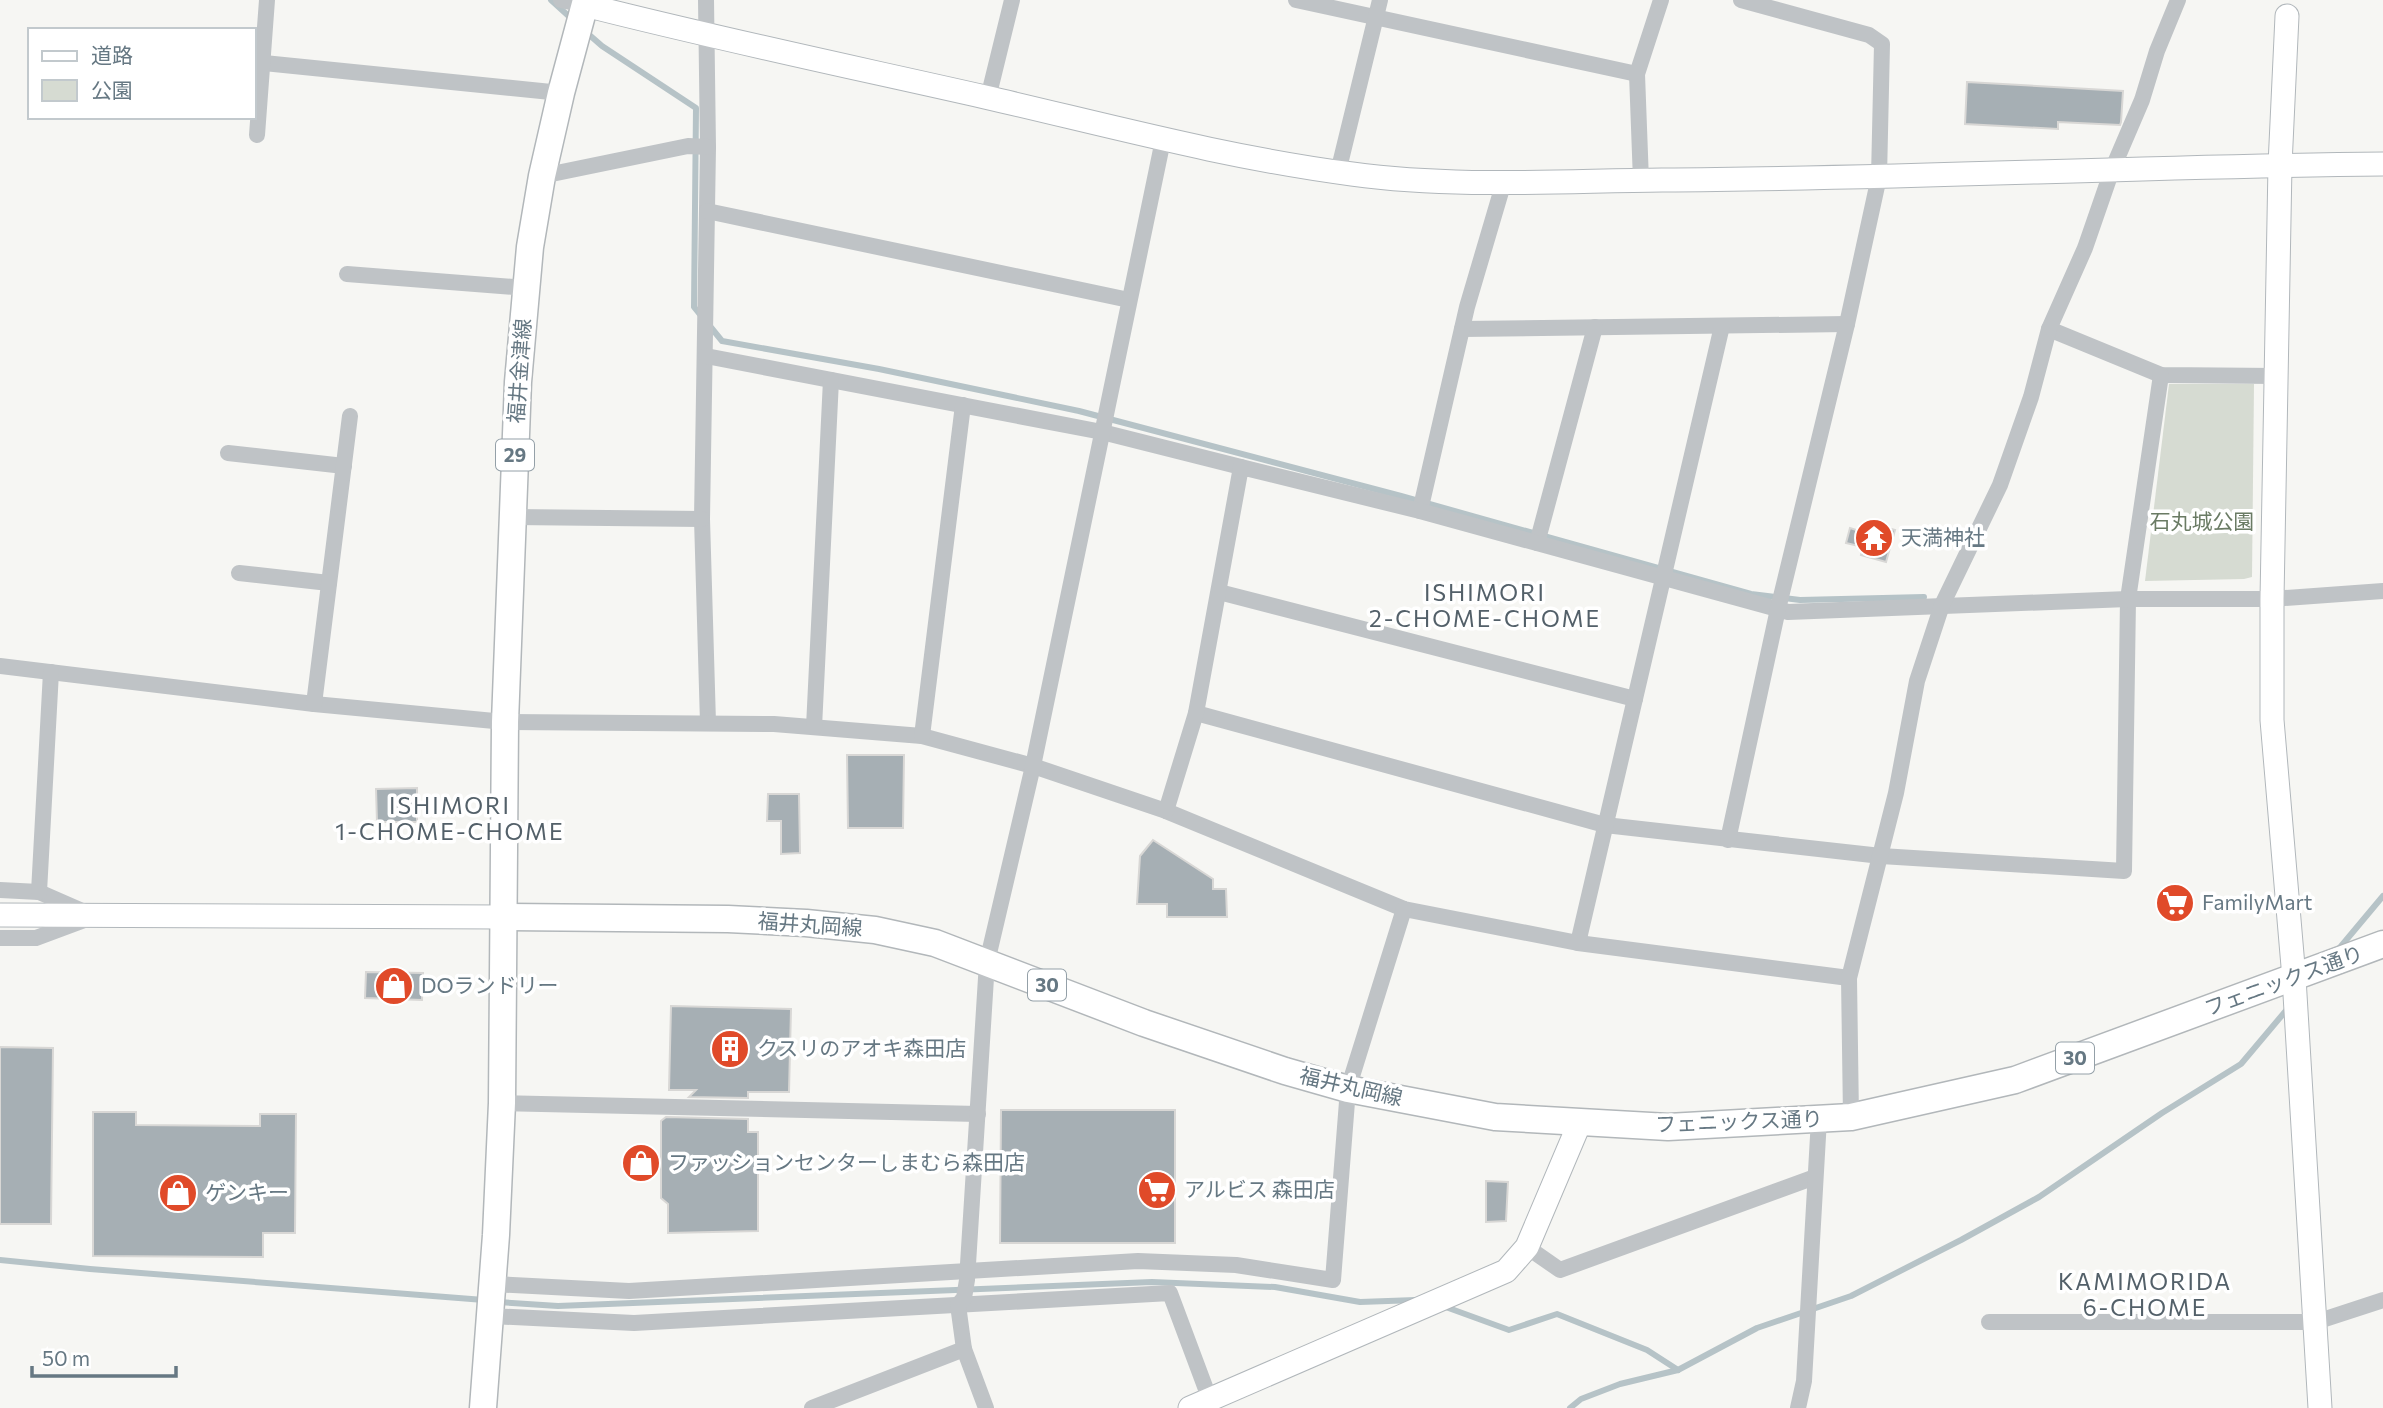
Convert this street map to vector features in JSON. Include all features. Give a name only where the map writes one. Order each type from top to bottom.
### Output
[{"type":"main road","name":"福井金津線","points":[[503,917],[505,722],[518,382],[526,288],[542,176],[561,93],[577,2]]},
{"type":"main road","name":"福井丸岡線","points":[[503,917],[728,919],[875,930],[935,943],[1144,1023],[1285,1071],[1348,1089],[1495,1116],[1580,1122]]},
{"type":"main road","points":[[483,1408],[491,1317],[502,1103],[503,917]]},
{"type":"main road","name":"フェニックス通り","points":[[1580,1122],[1668,1127],[1851,1117],[2015,1080],[2383,944]]},
{"type":"street","points":[[257,135],[267,0]]},
{"type":"street","points":[[706,0],[708,146],[702,519],[708,723]]},
{"type":"street","points":[[988,98],[1012,0]]},
{"type":"street","points":[[1296,0],[1637,74]]},
{"type":"street","points":[[1338,172],[1380,0]]},
{"type":"street","points":[[1641,181],[1637,74],[1661,0]]},
{"type":"street","points":[[1728,840],[1778,609],[1847,324],[1879,177],[1882,44],[1869,35],[1741,0]]},
{"type":"street","points":[[1851,1117],[1849,978],[1896,793],[1917,681],[1942,605],[2000,485],[2031,397],[2049,329],[2085,248],[2112,170],[2142,100],[2157,51],[2178,0]]},
{"type":"street","points":[[577,2],[707,36],[1163,140],[1338,172],[1503,185],[2383,164]]},
{"type":"street","points":[[2287,16],[2280,165],[2272,720],[2294,978],[2320,1408]]},
{"type":"street","points":[[264,63],[561,93]]},
{"type":"street","points":[[986,1408],[964,1349],[961,1302],[967,1275],[987,962],[1033,766],[1163,140]]},
{"type":"street","points":[[542,176],[688,146],[708,146]]},
{"type":"street","points":[[1420,511],[1462,329],[1503,185]]},
{"type":"street","points":[[707,211],[1129,300]]},
{"type":"street","points":[[347,274],[526,288]]},
{"type":"street","points":[[1462,329],[1847,324]]},
{"type":"street","points":[[1578,943],[1722,326]]},
{"type":"street","points":[[1537,543],[1595,327]]},
{"type":"street","points":[[2049,329],[2161,375],[2276,376]]},
{"type":"street","points":[[706,356],[1102,432],[1420,511],[1788,612],[2128,599],[2272,600],[2383,592]]},
{"type":"street","points":[[1196,713],[1605,825],[1881,856],[2123,871],[2128,599],[2161,375]]},
{"type":"street","points":[[814,727],[831,380]]},
{"type":"street","points":[[922,736],[963,405]]},
{"type":"street","points":[[314,704],[350,416]]},
{"type":"street","points":[[228,453],[344,466]]},
{"type":"street","points":[[1166,811],[1196,713],[1241,467]]},
{"type":"street","points":[[513,517],[702,519]]},
{"type":"street","points":[[239,572],[329,583]]},
{"type":"street","points":[[1219,592],[1635,699]]},
{"type":"street","points":[[0,666],[314,704],[505,722],[708,723],[814,727],[922,736],[1033,766],[1166,811],[1404,909],[1578,943],[1849,978]]},
{"type":"street","points":[[39,892],[51,672]]},
{"type":"street","points":[[0,890],[39,892],[96,916]]},
{"type":"street","points":[[493,1284],[629,1291],[967,1275],[1138,1261],[1236,1265],[1333,1280],[1348,1089],[1404,909]]},
{"type":"street","points":[[0,915],[503,917]]},
{"type":"street","points":[[0,938],[36,938],[96,916]]},
{"type":"street","points":[[502,1103],[978,1114]]},
{"type":"street","points":[[1798,1408],[1804,1381],[1819,1119]]},
{"type":"street","points":[[491,1317],[634,1323],[961,1302],[1170,1293],[1200,1404],[1507,1271],[1527,1247],[1580,1122]]},
{"type":"street","points":[[1527,1247],[1560,1269],[1815,1177]]},
{"type":"street","points":[[1989,1322],[2316,1322],[2383,1300]]},
{"type":"street","points":[[812,1408],[964,1349]]},
{"type":"green space","name":"石丸城公園","points":[[2169,384],[2254,384],[2252,577],[2145,581]]},
{"type":"building","points":[[1967,82],[2123,91],[2121,122],[2120,125],[2058,122],[2058,129],[1965,124]]},
{"type":"building","points":[[1869,523],[1895,530],[1886,562],[1861,555],[1863,547],[1846,543],[1850,528],[1866,533]]},
{"type":"building","points":[[847,755],[904,755],[903,828],[848,828]]},
{"type":"building","points":[[417,788],[417,822],[377,822],[376,789]]},
{"type":"building","points":[[768,794],[799,794],[800,853],[781,854],[781,821],[767,821]]},
{"type":"building","points":[[1153,840],[1213,879],[1213,889],[1226,889],[1227,917],[1167,917],[1167,904],[1137,904],[1140,856]]},
{"type":"building","points":[[366,972],[423,973],[422,1000],[365,998]]},
{"type":"building","name":"クスリのアオキ森田店","points":[[671,1006],[791,1009],[789,1092],[748,1092],[748,1098],[689,1097],[696,1090],[669,1090]]},
{"type":"building","points":[[0,1047],[53,1048],[51,1224],[0,1224]]},
{"type":"building","points":[[1001,1110],[1175,1110],[1175,1243],[1000,1243]]},
{"type":"building","points":[[93,1112],[136,1112],[136,1125],[260,1126],[260,1114],[296,1114],[295,1233],[263,1233],[263,1257],[93,1256]]},
{"type":"building","points":[[666,1117],[748,1119],[748,1132],[758,1132],[758,1231],[668,1233],[668,1204],[661,1198],[661,1121]]},
{"type":"building","points":[[1486,1181],[1508,1182],[1506,1221],[1486,1222]]},
{"type":"waterway","points":[[551,0],[573,20]]},
{"type":"waterway","points":[[586,32],[602,46],[696,108],[694,307],[702,317]]},
{"type":"waterway","points":[[709,325],[722,341],[879,369],[1079,411],[1401,496],[1751,594],[1800,600],[1924,597]]},
{"type":"waterway","points":[[2337,951],[2383,896]]},
{"type":"waterway","points":[[1570,1408],[1581,1399],[1620,1384],[1678,1370],[1757,1328],[1851,1296],[2039,1197],[2162,1113],[2241,1064],[2289,1007]]},
{"type":"waterway","points":[[0,1260],[484,1300]]},
{"type":"waterway","points":[[498,1302],[558,1306],[1152,1282],[1275,1287],[1360,1302],[1416,1300]]},
{"type":"waterway","points":[[1443,1306],[1509,1330],[1557,1314],[1647,1350],[1678,1370]]},
{"type":"place","name":"天満神社","points":[[1874,538]]},
{"type":"place","name":"FamilyMart","points":[[2175,903]]},
{"type":"place","name":"DOランドリー","points":[[394,986]]},
{"type":"place","name":"クスリのアオキ森田店","points":[[730,1049]]},
{"type":"place","name":"ファッションセンターしまむら森田店","points":[[641,1163]]},
{"type":"place","name":"アルビス 森田店","points":[[1157,1190]]},
{"type":"place","name":"ゲンキー","points":[[178,1193]]},
{"type":"district","name":"ISHIMORI 2-CHOME-CHOME","points":[[1485,606]]},
{"type":"district","name":"ISHIMORI 1-CHOME-CHOME","points":[[450,819]]},
{"type":"district","name":"KAMIMORIDA 6-CHOME","points":[[2145,1295]]}]
